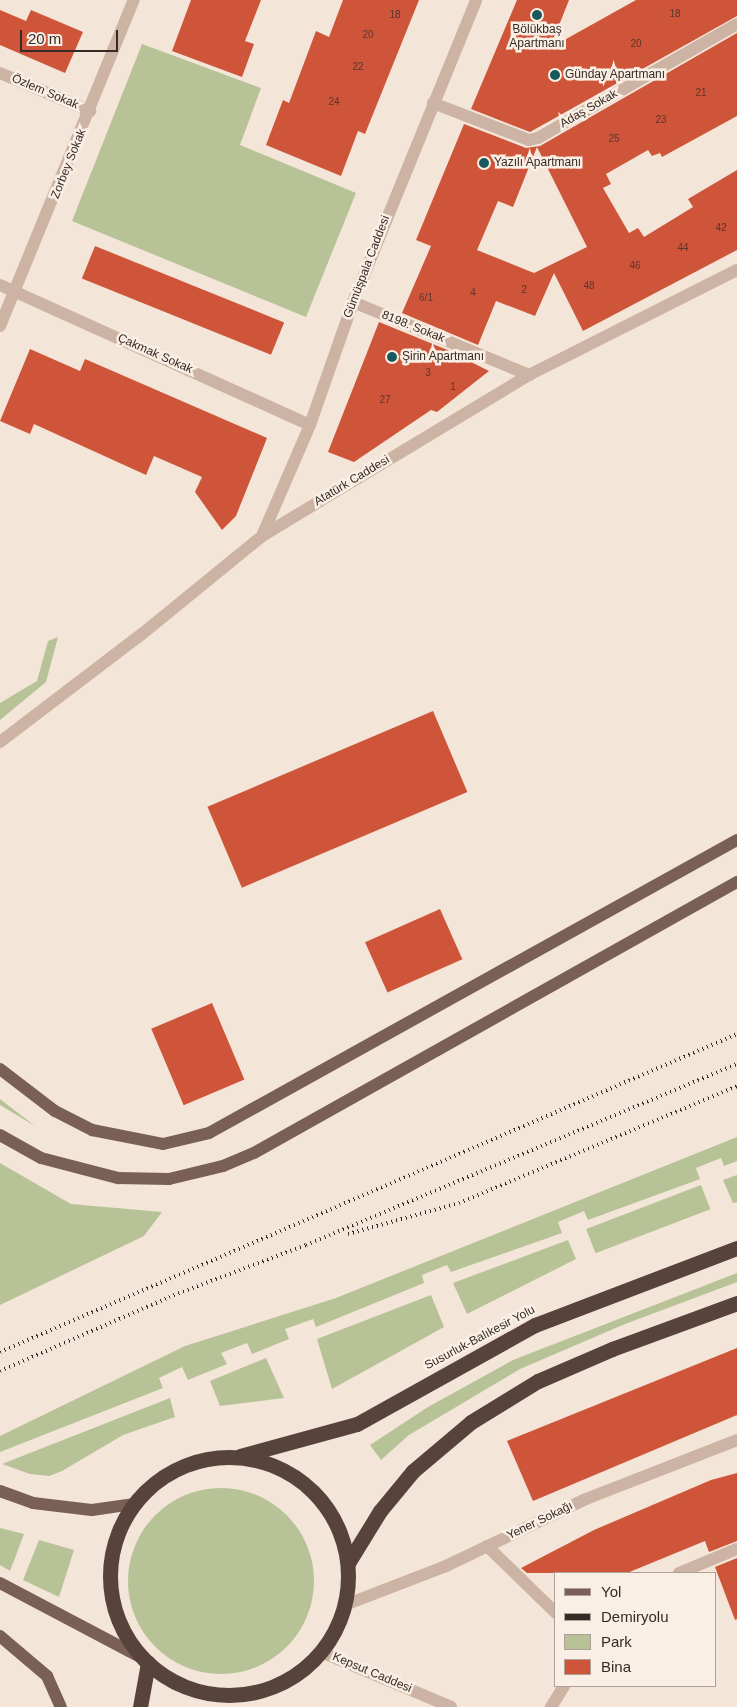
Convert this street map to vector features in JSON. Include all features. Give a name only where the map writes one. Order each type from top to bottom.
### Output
[{"type":"highway","name":"Susurluk-Balıkesir Yolu","points":[[240,1456],[357,1424],[535,1325],[737,1248]]},
{"type":"highway","points":[[348,1562],[380,1511],[413,1470],[471,1422],[538,1381],[612,1349],[737,1303]]},
{"type":"highway","points":[[240,1456],[279,1467],[313,1490],[336,1524],[348,1562],[345,1605],[336,1630],[321,1652],[300,1672],[274,1686],[246,1694],[208,1693],[173,1681],[145,1661],[122,1631],[111,1599],[109,1566],[116,1533],[133,1504],[162,1476],[199,1460],[240,1456]]},
{"type":"highway","points":[[140,1707],[145,1661]]},
{"type":"highway","points":[[234,1707],[246,1694]]},
{"type":"main road","points":[[0,1069],[55,1111],[92,1130],[163,1144],[209,1133],[737,840]]},
{"type":"main road","points":[[0,1135],[41,1158],[118,1178],[169,1179],[222,1166],[262,1148],[737,882]]},
{"type":"main road","points":[[0,1491],[33,1503],[92,1510],[133,1504]]},
{"type":"main road","points":[[0,1582],[145,1661]]},
{"type":"main road","points":[[0,1636],[47,1676],[61,1707]]},
{"type":"street","name":"Zorbey Sokak","points":[[0,326],[90,111],[134,0]]},
{"type":"street","name":"Gümüşpala Caddesi","points":[[262,536],[310,425],[353,302],[476,0]]},
{"type":"street","name":"Adaş Sokak","points":[[433,103],[529,140],[538,138],[737,24]]},
{"type":"street","name":"Özlem Sokak","points":[[0,73],[90,111]]},
{"type":"street","name":"Atatürk Caddesi","points":[[0,742],[142,634],[262,536],[529,375],[737,270]]},
{"type":"street","name":"Çakmak Sokak","points":[[0,285],[310,425]]},
{"type":"street","name":"8198. Sokak","points":[[353,302],[529,375]]},
{"type":"street","name":"Yener Sokağı","points":[[345,1605],[446,1566],[586,1498],[737,1440]]},
{"type":"street","points":[[487,1546],[554,1611]]},
{"type":"street","points":[[681,1572],[737,1549]]},
{"type":"street","name":"Kepsut Caddesi","points":[[321,1652],[429,1702],[451,1707]]},
{"type":"street","points":[[551,1707],[563,1687]]},
{"type":"green space","points":[[142,44],[261,88],[240,145],[356,193],[306,317],[72,221]]},
{"type":"green space","points":[[58,637],[46,682],[0,720],[0,703],[37,681],[48,641]]},
{"type":"green space","points":[[0,1099],[35,1126],[0,1105]]},
{"type":"green space","points":[[737,1137],[737,1161],[724,1166],[721,1158],[696,1168],[700,1179],[588,1220],[584,1211],[558,1222],[562,1233],[451,1272],[447,1265],[422,1275],[424,1283],[316,1327],[313,1319],[285,1329],[289,1339],[252,1354],[247,1343],[221,1353],[227,1364],[188,1380],[182,1367],[159,1378],[163,1388],[0,1452],[0,1436],[185,1346],[336,1298]]},
{"type":"green space","points":[[0,1163],[71,1204],[162,1212],[144,1236],[0,1305]]},
{"type":"green space","points":[[737,1175],[737,1202],[733,1203],[723,1180]]},
{"type":"green space","points":[[701,1185],[710,1209],[595,1253],[586,1229]]},
{"type":"green space","points":[[568,1240],[576,1259],[467,1314],[453,1283]]},
{"type":"green space","points":[[737,1273],[737,1282],[625,1324],[520,1369],[409,1435],[381,1460],[370,1445],[428,1407],[513,1360]]},
{"type":"green space","points":[[431,1295],[444,1327],[332,1389],[317,1339]]},
{"type":"green space","points":[[266,1358],[284,1398],[220,1406],[210,1381]]},
{"type":"green space","points":[[170,1398],[175,1417],[123,1435],[62,1471],[49,1476],[30,1474],[2,1464]]},
{"type":"green space","points":[[221,1488],[257,1495],[287,1515],[307,1545],[314,1581],[307,1617],[287,1647],[257,1667],[221,1674],[185,1667],[155,1647],[135,1617],[128,1581],[135,1545],[155,1515],[185,1495]]},
{"type":"green space","points":[[0,1528],[24,1534],[10,1571],[0,1565]]},
{"type":"green space","points":[[39,1540],[74,1550],[59,1597],[23,1580]]},
{"type":"building","points":[[191,0],[261,0],[245,41],[254,44],[242,77],[172,51]]},
{"type":"building","points":[[343,0],[419,0],[365,134],[358,131],[341,176],[266,145],[283,100],[289,103],[316,31],[329,37]]},
{"type":"building","points":[[517,0],[569,0],[550,48],[636,0],[737,0],[737,16],[530,132],[471,109]]},
{"type":"building","points":[[0,10],[26,21],[31,10],[83,32],[65,73],[0,45]]},
{"type":"building","points":[[737,33],[737,116],[662,157],[660,153],[652,156],[648,150],[606,174],[611,184],[603,188],[629,233],[638,228],[644,237],[693,207],[688,199],[737,170],[737,250],[583,331],[554,273],[535,316],[496,301],[478,345],[402,313],[431,246],[416,240],[464,124],[526,148],[540,146]],"holes":[[[537,147],[587,247],[534,273],[477,250],[498,201],[513,207]]]},
{"type":"building","points":[[95,246],[284,322],[271,355],[82,278]]},
{"type":"building","points":[[379,322],[472,360],[471,362],[489,371],[437,412],[431,410],[354,462],[328,452]]},
{"type":"building","points":[[30,349],[80,371],[85,359],[267,438],[236,516],[222,530],[195,492],[202,477],[154,456],[146,475],[34,424],[30,434],[0,421]]},
{"type":"building","points":[[433,711],[467,792],[242,888],[207,807]]},
{"type":"building","points":[[440,909],[462,959],[387,993],[365,942]]},
{"type":"building","points":[[212,1003],[244,1079],[184,1105],[151,1029]]},
{"type":"building","points":[[737,1348],[737,1415],[533,1501],[507,1441]]},
{"type":"building","points":[[737,1473],[737,1541],[709,1552],[705,1541],[629,1572],[527,1573],[521,1568],[594,1530],[711,1480]]},
{"type":"building","points":[[737,1558],[737,1619],[735,1620],[717,1572],[715,1567]]},
{"type":"railway","points":[[0,1352],[737,1034]]},
{"type":"railway","points":[[0,1371],[169,1297],[306,1245],[737,1064]]},
{"type":"railway","points":[[348,1234],[459,1203],[737,1086]]},
{"type":"place","name":"Bölükbaş Apartmanı","points":[[537,15]]},
{"type":"place","name":"Günday Apartmanı","points":[[555,75]]},
{"type":"place","name":"Yazılı Apartmanı","points":[[484,163]]},
{"type":"place","name":"Şirin Apartmanı","points":[[392,357]]}]
